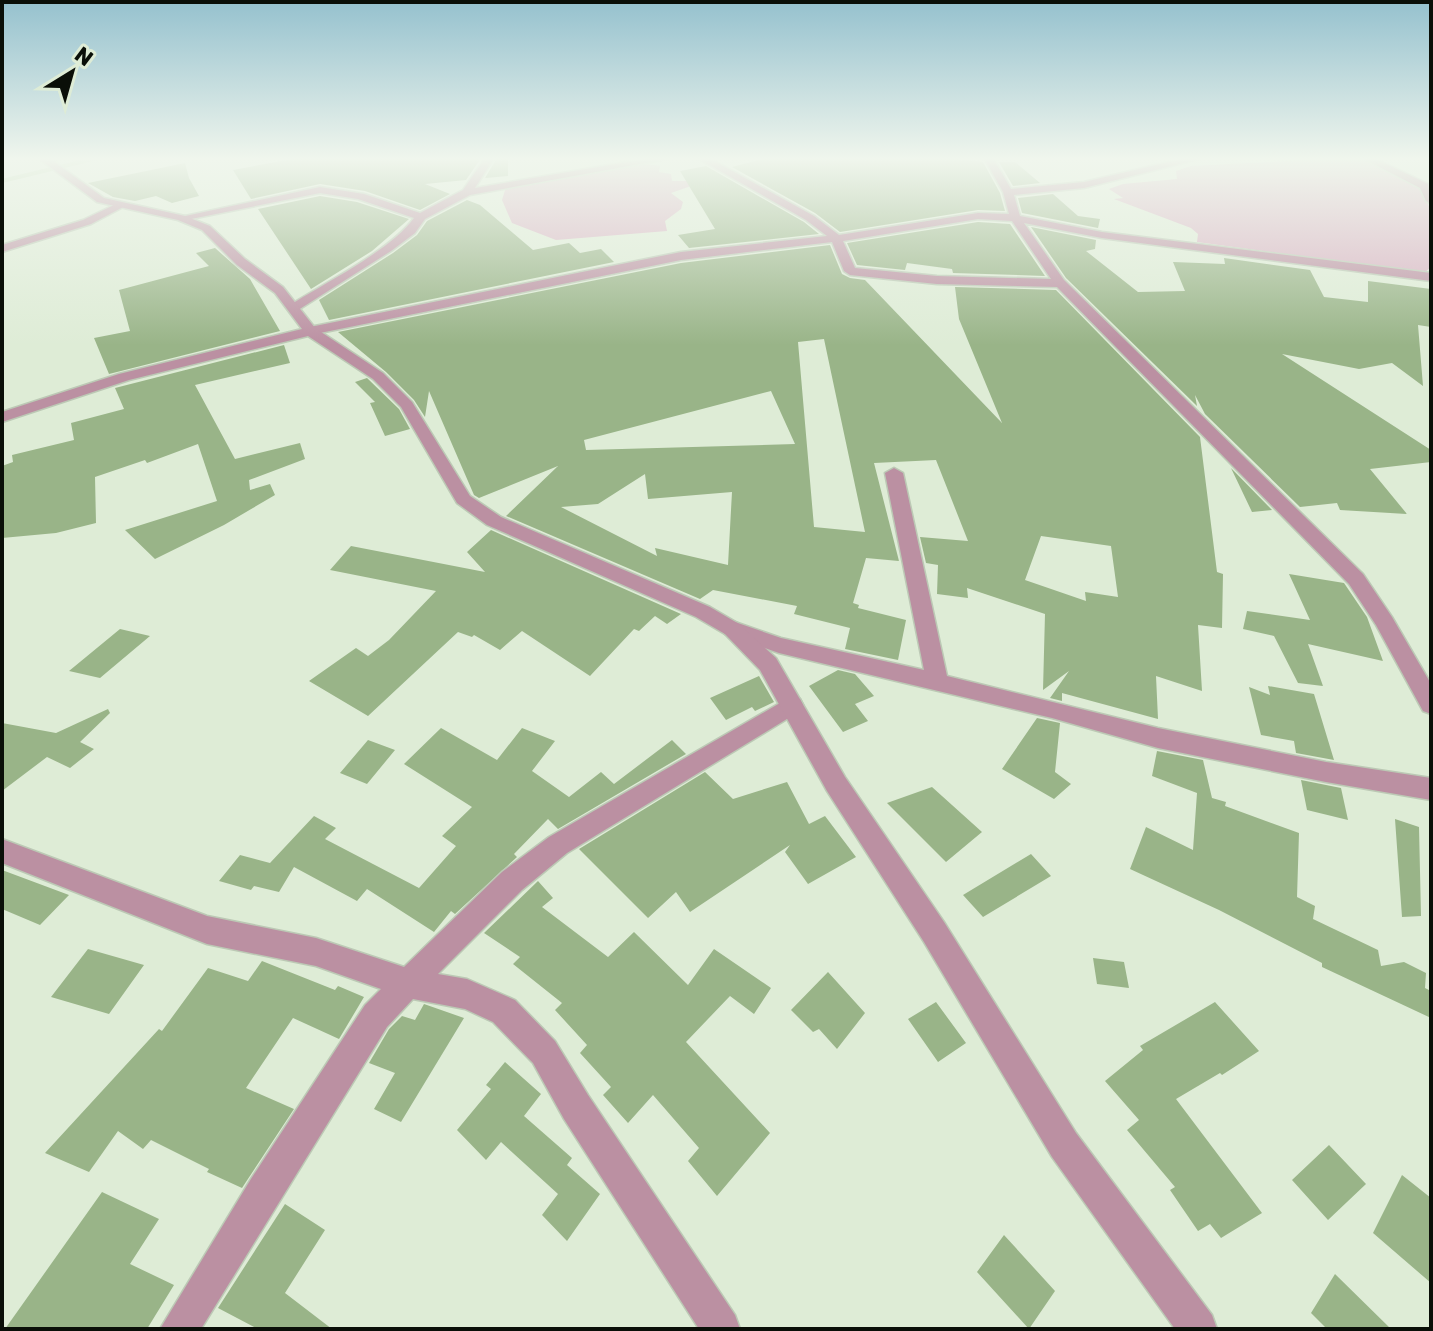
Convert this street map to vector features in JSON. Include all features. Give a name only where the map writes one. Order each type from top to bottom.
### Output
[{"type":"street","points":[[2,249],[91,220]]},
{"type":"street","points":[[186,220],[206,228],[241,262],[279,290],[310,331],[378,376],[407,405],[463,499],[494,521],[703,612],[732,629],[779,645],[1158,738],[1326,772],[1431,789]]},
{"type":"street","points":[[295,308],[387,249],[411,231],[419,220]]},
{"type":"street","points":[[809,220],[835,237],[850,271],[952,281],[1060,283]]},
{"type":"street","points":[[2,417],[124,377],[310,331],[681,256],[950,220]]},
{"type":"street","points":[[1016,220],[1060,283],[1356,579],[1385,622],[1431,705]]},
{"type":"street","points":[[1026,220],[1102,235],[1431,277]]},
{"type":"street","points":[[894,473],[937,682]]},
{"type":"street","points":[[732,629],[768,664],[836,784],[934,932],[1064,1145],[1198,1329]]},
{"type":"street","points":[[179,1329],[376,1016],[408,983],[512,881],[558,845],[792,705]]},
{"type":"street","points":[[2,851],[207,930],[316,952],[408,983],[467,994],[504,1011],[544,1052],[576,1107],[721,1329]]},
{"type":"shaded area","points":[[511,220],[666,220],[667,231],[556,240]]},
{"type":"shaded area","points":[[1170,220],[1431,220],[1431,267],[1424,273],[1197,242],[1198,234]]},
{"type":"building","points":[[265,220],[408,220],[372,251],[311,289]]},
{"type":"building","points":[[498,220],[533,250],[569,243],[580,253],[601,249],[614,262],[329,320],[319,300],[393,253],[417,235],[427,221]]},
{"type":"building","points":[[710,220],[801,220],[819,234],[689,248],[678,235],[715,229]]},
{"type":"building","points":[[824,220],[915,220],[840,232]]},
{"type":"building","points":[[1058,220],[1100,220],[1098,228]]},
{"type":"building","points":[[978,222],[1010,224],[1045,276],[953,273],[952,269],[907,263],[905,270],[857,265],[847,243]]},
{"type":"building","points":[[1031,227],[1096,240],[1095,249],[1086,251],[1138,292],[1185,291],[1173,262],[1225,264],[1224,258],[1310,270],[1324,297],[1368,302],[1368,281],[1431,289],[1431,327],[1418,325],[1423,386],[1392,363],[1359,369],[1282,354],[1431,450],[1431,462],[1370,469],[1407,514],[1340,510],[1337,503],[1300,507],[1205,414],[1195,395],[1197,406],[1066,278]]},
{"type":"building","points":[[830,245],[842,274],[865,280],[1002,423],[959,319],[955,287],[1056,290],[1200,437],[1217,572],[1223,574],[1222,628],[1198,625],[1202,691],[1156,676],[1158,719],[1062,693],[1062,701],[1050,698],[1069,671],[1043,690],[1045,614],[967,588],[968,598],[937,594],[938,565],[926,563],[920,537],[968,541],[936,460],[874,463],[899,561],[866,558],[853,603],[859,605],[858,608],[906,620],[898,660],[845,649],[850,628],[794,614],[797,606],[713,590],[700,599],[506,516],[558,466],[479,498],[474,495],[429,391],[425,417],[414,400],[386,372],[338,332],[681,263]],"holes":[[[824,339],[865,532],[814,527],[798,342]],[[771,391],[795,444],[586,450],[584,440]],[[645,474],[648,499],[732,492],[728,565],[655,548],[657,556],[561,507],[598,504]],[[1041,536],[1111,546],[1118,597],[1085,592],[1086,601],[1025,580]]]},
{"type":"building","points":[[215,248],[250,279],[280,331],[109,374],[94,338],[130,331],[119,290],[209,266],[196,253]]},
{"type":"building","points":[[284,345],[290,363],[195,385],[235,459],[300,443],[305,459],[249,480],[250,490],[270,484],[275,495],[224,525],[155,559],[125,530],[217,501],[198,444],[147,463],[145,460],[95,477],[96,523],[56,533],[2,538],[2,466],[13,462],[12,455],[74,440],[71,423],[124,409],[115,388]]},
{"type":"building","points":[[367,378],[399,409],[410,429],[385,436],[370,403],[375,402],[355,382]]},
{"type":"building","points":[[1231,468],[1272,510],[1252,512]]},
{"type":"building","points":[[491,530],[681,614],[667,624],[655,616],[639,631],[634,629],[590,676],[522,631],[500,650],[474,635],[458,632],[368,716],[309,681],[356,648],[368,656],[389,640],[436,591],[330,570],[351,546],[485,572],[467,552]]},
{"type":"building","points":[[1289,574],[1344,583],[1367,617],[1383,661],[1308,644],[1323,686],[1298,683],[1274,636],[1243,629],[1247,611],[1310,620]]},
{"type":"building","points":[[120,629],[150,636],[100,678],[69,671]]},
{"type":"building","points":[[838,670],[855,674],[874,696],[855,704],[868,721],[843,732],[809,686]]},
{"type":"building","points":[[759,676],[774,702],[755,711],[752,707],[726,720],[710,698]]},
{"type":"building","points":[[1268,686],[1314,694],[1334,760],[1296,753],[1294,741],[1261,735],[1249,687],[1270,695]]},
{"type":"building","points":[[108,709],[110,713],[80,742],[94,749],[70,768],[47,757],[2,791],[2,723],[56,733]]},
{"type":"building","points":[[1037,718],[1060,723],[1055,772],[1071,784],[1054,799],[1002,769]]},
{"type":"building","points":[[441,728],[497,760],[522,728],[555,741],[532,771],[569,797],[601,772],[614,784],[672,740],[686,754],[558,829],[548,819],[514,854],[517,857],[455,914],[451,911],[434,932],[367,889],[357,901],[294,867],[279,892],[254,886],[251,890],[219,881],[240,855],[270,863],[314,816],[336,828],[325,839],[419,888],[456,846],[442,836],[472,807],[404,764]]},
{"type":"building","points":[[368,740],[395,750],[367,784],[340,773]]},
{"type":"building","points":[[1157,751],[1203,760],[1212,798],[1226,802],[1225,806],[1299,833],[1297,897],[1315,906],[1313,919],[1378,950],[1381,966],[1404,962],[1426,973],[1425,988],[1431,991],[1431,1018],[1322,967],[1322,963],[1219,910],[1130,869],[1146,827],[1193,850],[1197,793],[1152,776]]},
{"type":"building","points":[[705,772],[733,799],[787,782],[809,824],[825,816],[856,857],[808,884],[785,852],[790,845],[690,912],[676,892],[648,918],[579,849]]},
{"type":"building","points":[[1301,780],[1341,788],[1348,820],[1307,810]]},
{"type":"building","points":[[932,787],[982,832],[946,862],[887,803]]},
{"type":"building","points":[[1395,819],[1419,827],[1421,916],[1402,917]]},
{"type":"building","points":[[1031,854],[1051,876],[983,917],[963,895]]},
{"type":"building","points":[[2,870],[69,895],[40,925],[2,909]]},
{"type":"building","points":[[538,881],[553,898],[542,907],[608,957],[634,932],[688,985],[714,949],[771,988],[754,1014],[730,996],[686,1042],[770,1133],[717,1196],[688,1161],[699,1148],[653,1095],[628,1123],[603,1095],[611,1087],[580,1053],[587,1045],[555,1010],[562,1003],[513,964],[520,957],[484,933]]},
{"type":"building","points":[[88,949],[144,965],[109,1014],[51,997]]},
{"type":"building","points":[[1093,958],[1124,962],[1129,988],[1097,984]]},
{"type":"building","points":[[262,961],[335,990],[338,986],[364,997],[339,1039],[293,1018],[246,1088],[294,1109],[242,1188],[151,1140],[143,1149],[118,1131],[89,1172],[45,1153],[159,1029],[162,1031],[208,968],[248,981]]},
{"type":"building","points":[[828,972],[865,1013],[837,1049],[819,1029],[813,1032],[791,1010]]},
{"type":"building","points":[[936,1002],[966,1043],[938,1062],[908,1019]]},
{"type":"building","points":[[1215,1002],[1259,1051],[1176,1099],[1262,1213],[1221,1238],[1210,1224],[1198,1231],[1170,1190],[1175,1187],[1127,1130],[1139,1120],[1105,1081],[1143,1050],[1140,1046]]},
{"type":"building","points":[[424,1004],[464,1018],[401,1122],[374,1109],[395,1073],[369,1063],[389,1029],[402,1016],[415,1020]]},
{"type":"building","points":[[505,1062],[541,1094],[524,1116],[572,1158],[567,1165],[600,1194],[567,1241],[542,1215],[558,1194],[501,1142],[486,1160],[457,1130],[491,1089],[486,1085]]},
{"type":"building","points":[[1329,1145],[1366,1184],[1328,1220],[1292,1180]]},
{"type":"building","points":[[1402,1175],[1431,1198],[1431,1283],[1373,1233]]},
{"type":"building","points":[[102,1192],[159,1219],[130,1264],[174,1285],[147,1329],[5,1329]]},
{"type":"building","points":[[285,1204],[325,1230],[285,1293],[332,1329],[258,1329],[218,1308]]},
{"type":"building","points":[[1004,1235],[1055,1291],[1029,1329],[977,1272]]},
{"type":"building","points":[[1335,1274],[1391,1329],[1327,1329],[1311,1313]]}]
